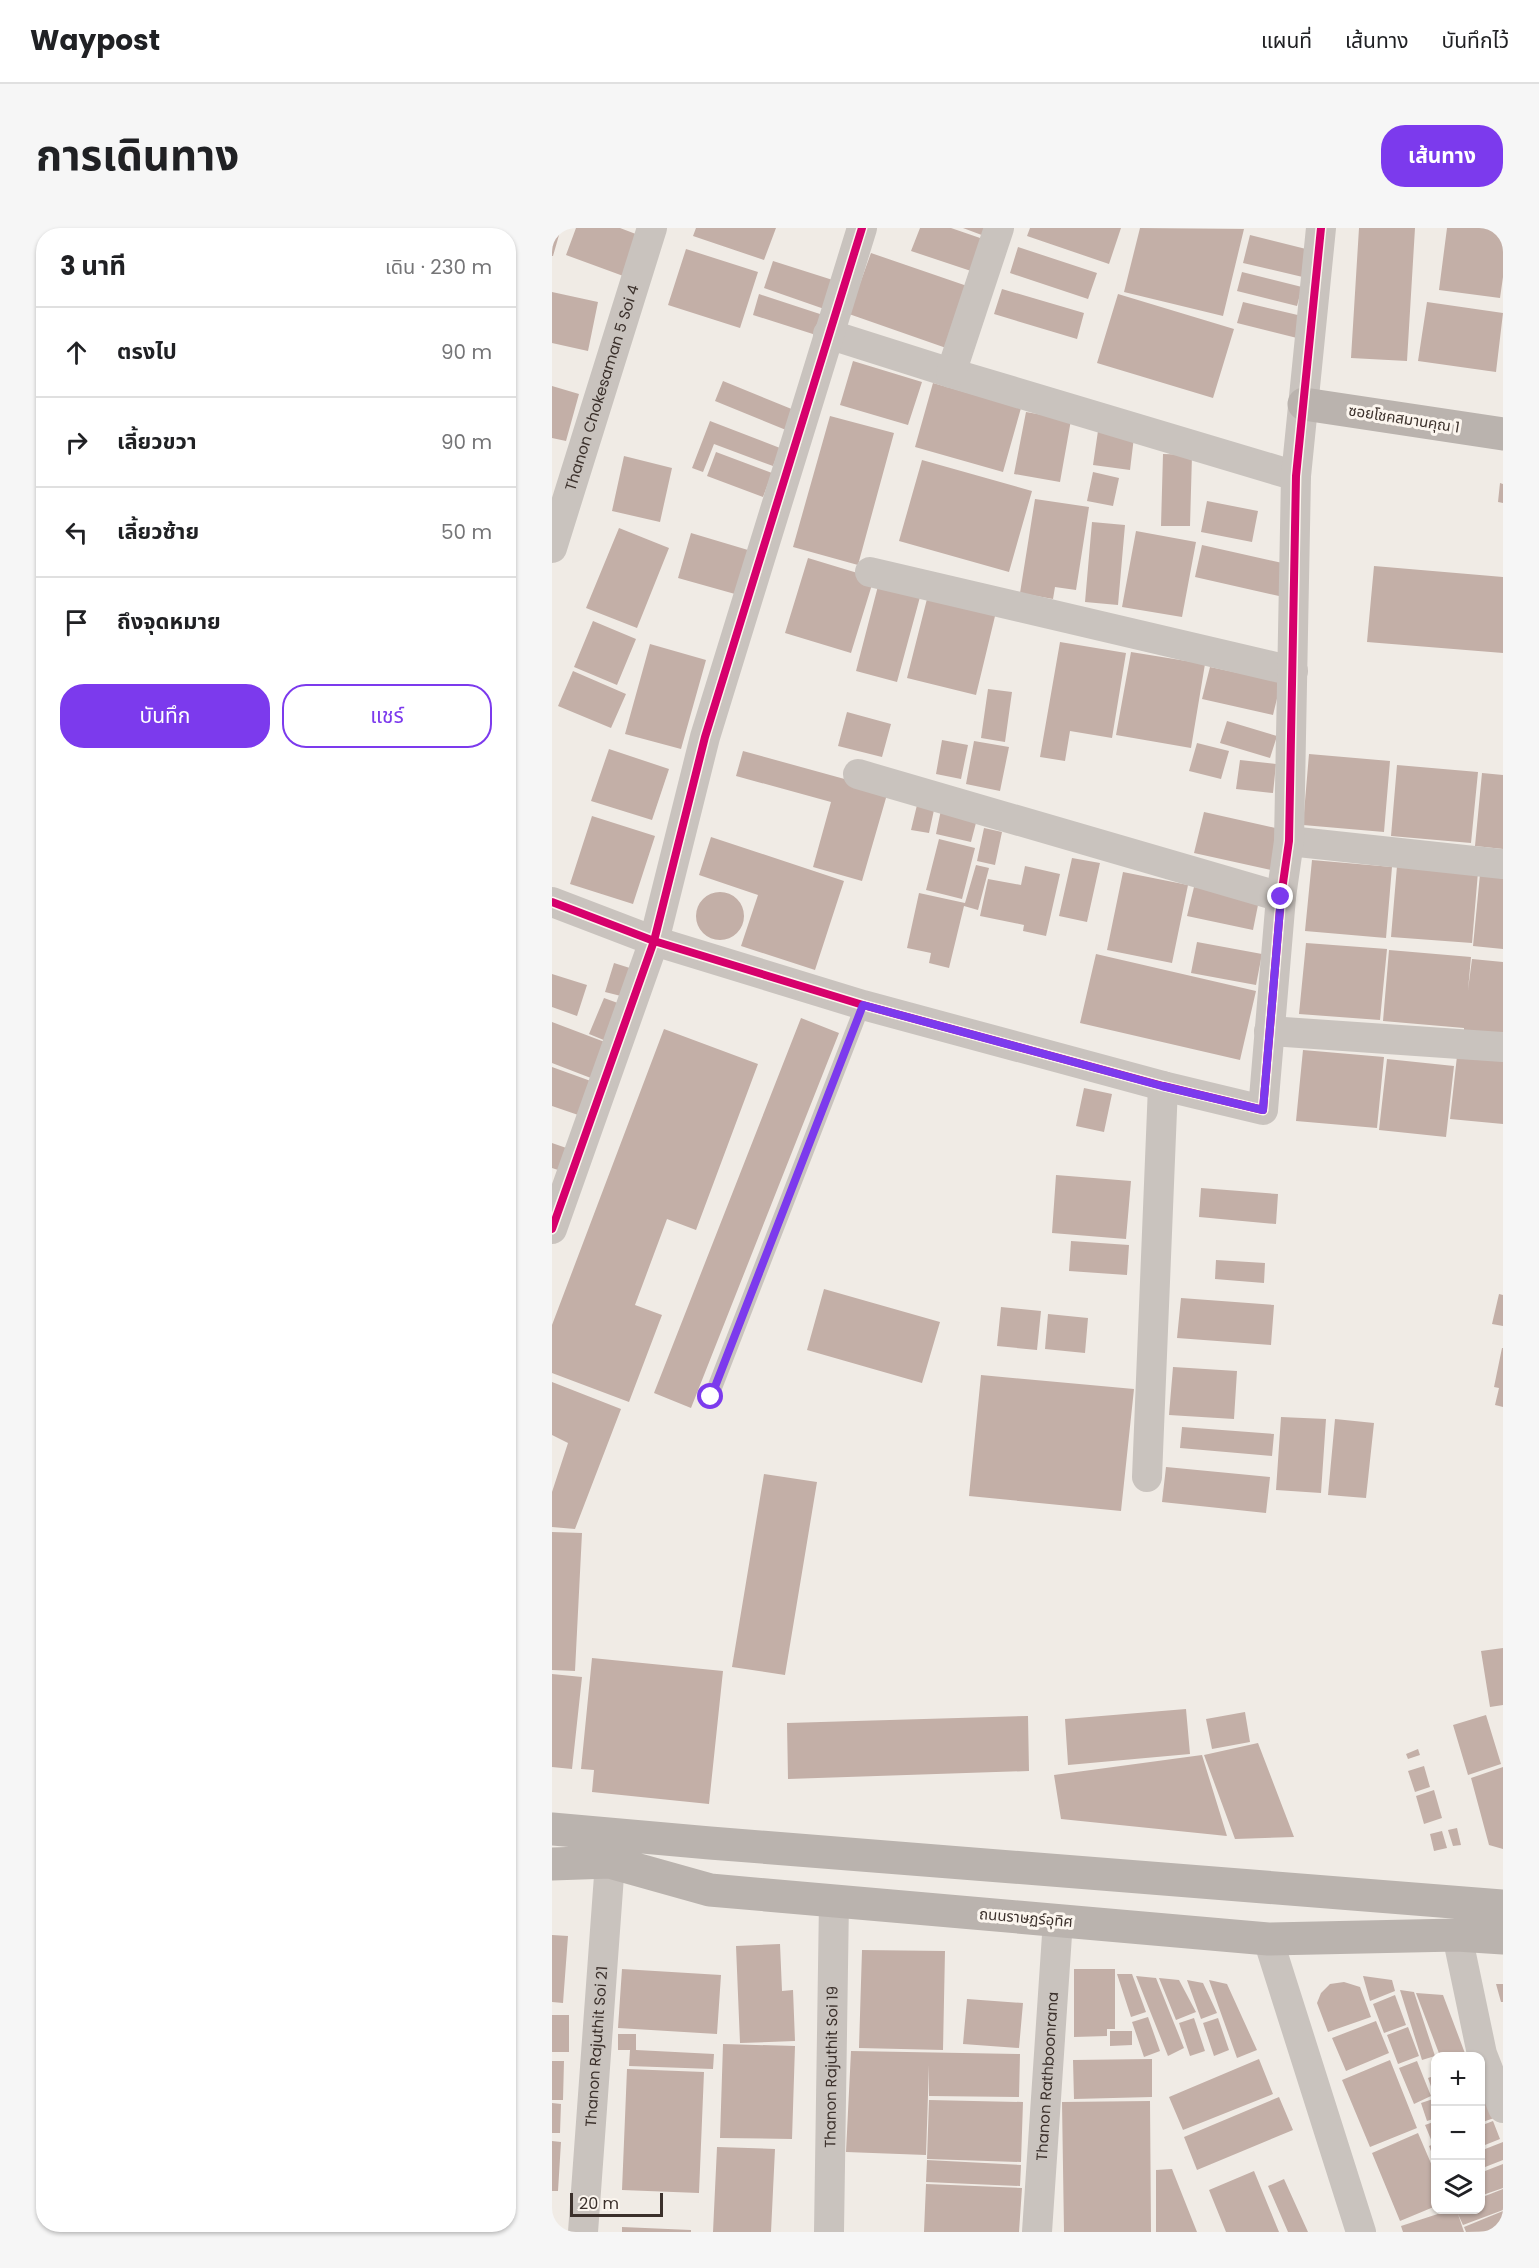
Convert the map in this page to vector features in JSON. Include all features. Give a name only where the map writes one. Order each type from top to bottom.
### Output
[{"type":"street","name":"Thanon Chokesaman 5 Soi 4","points":[[552,548],[652,228]]},
{"type":"street","points":[[552,1228],[654,941],[705,737],[862,228]]},
{"type":"street","points":[[951,373],[999,228]]},
{"type":"street","points":[[552,902],[654,941],[863,1005],[1162,1086],[1263,1110],[1281,897],[1289,841],[1296,476],[1321,228]]},
{"type":"street","points":[[828,334],[1296,476]]},
{"type":"street","name":"ซอยโชคสมานคุณ 1","points":[[1304,404],[1503,434]]},
{"type":"street","points":[[870,572],[1293,671]]},
{"type":"street","points":[[858,774],[1281,897]]},
{"type":"street","points":[[1289,841],[1503,864]]},
{"type":"street","points":[[1269,1031],[1503,1047]]},
{"type":"street","points":[[1147,1477],[1162,1086]]},
{"type":"street","points":[[552,1829],[1503,1906]]},
{"type":"street","name":"ถนนราษฏร์อุทิศ","points":[[552,1864],[610,1862],[710,1890],[1268,1939],[1457,1935],[1503,1938]]},
{"type":"street","name":"Thanon Rajuthit Soi 21","points":[[583,2232],[610,1862]]},
{"type":"street","name":"Thanon Rajuthit Soi 19","points":[[829,2232],[834,1901]]},
{"type":"street","points":[[1441,1901],[1457,1935],[1482,2054],[1503,2108]]},
{"type":"street","name":"Thanon Rathboonrana","points":[[1037,2232],[1058,1920]]},
{"type":"street","points":[[1268,1939],[1361,2232]]},
{"type":"lane","points":[[711,1397],[863,1005]]},
{"type":"building","points":[[552,228],[561,228],[553,256],[552,256]]},
{"type":"building","points":[[576,228],[620,228],[641,236],[626,277],[566,255]]},
{"type":"building","points":[[696,228],[776,228],[764,260],[693,236]]},
{"type":"building","points":[[920,228],[951,228],[983,239],[971,271],[911,251]]},
{"type":"building","points":[[963,228],[990,228],[987,237]]},
{"type":"building","points":[[1030,228],[1121,228],[1109,264],[1027,236]]},
{"type":"building","points":[[1140,228],[1244,229],[1223,316],[1124,292]]},
{"type":"building","points":[[1359,228],[1415,228],[1407,361],[1351,358]]},
{"type":"building","points":[[1447,228],[1503,228],[1503,277],[1500,298],[1439,290]]},
{"type":"building","points":[[1250,235],[1314,251],[1307,278],[1243,263]]},
{"type":"building","points":[[1018,247],[1097,273],[1088,299],[1010,273]]},
{"type":"building","points":[[686,249],[758,272],[740,328],[668,305]]},
{"type":"building","points":[[871,253],[970,287],[949,349],[849,314]]},
{"type":"building","points":[[773,261],[839,282],[830,311],[764,288]]},
{"type":"building","points":[[1242,272],[1302,287],[1297,306],[1237,291]]},
{"type":"building","points":[[1002,289],[1084,313],[1077,339],[994,314]]},
{"type":"building","points":[[552,292],[598,302],[588,351],[552,343]]},
{"type":"building","points":[[759,294],[823,315],[816,335],[753,315]]},
{"type":"building","points":[[1118,294],[1234,329],[1213,398],[1097,363]]},
{"type":"building","points":[[1243,302],[1302,316],[1297,338],[1237,323]]},
{"type":"building","points":[[1427,302],[1503,313],[1496,372],[1418,361]]},
{"type":"building","points":[[853,361],[922,382],[908,425],[840,405]]},
{"type":"building","points":[[723,381],[794,410],[786,430],[715,401]]},
{"type":"building","points":[[933,383],[1021,408],[1003,472],[915,447]]},
{"type":"building","points":[[552,386],[579,394],[566,441],[552,438]]},
{"type":"building","points":[[1026,412],[1071,420],[1060,482],[1014,474]]},
{"type":"building","points":[[830,416],[894,433],[858,565],[793,547]]},
{"type":"building","points":[[710,421],[780,448],[773,466],[714,444],[703,472],[692,468]]},
{"type":"building","points":[[1098,431],[1134,437],[1130,470],[1093,465]]},
{"type":"building","points":[[716,452],[772,473],[763,497],[707,476]]},
{"type":"building","points":[[1163,454],[1192,455],[1190,526],[1161,526]]},
{"type":"building","points":[[624,456],[672,468],[660,522],[612,511]]},
{"type":"building","points":[[922,460],[1032,491],[1009,572],[899,541]]},
{"type":"building","points":[[1093,472],[1119,478],[1113,506],[1087,501]]},
{"type":"building","points":[[1500,483],[1503,484],[1503,503],[1498,502]]},
{"type":"building","points":[[1035,499],[1089,507],[1076,590],[1055,587],[1053,599],[1020,593]]},
{"type":"building","points":[[1207,501],[1258,511],[1252,542],[1201,532]]},
{"type":"building","points":[[1092,522],[1125,525],[1118,605],[1085,602]]},
{"type":"building","points":[[619,528],[669,548],[637,628],[586,608]]},
{"type":"building","points":[[1136,531],[1196,542],[1182,617],[1122,607]]},
{"type":"building","points":[[691,533],[748,550],[735,594],[678,578]]},
{"type":"building","points":[[1202,545],[1287,564],[1279,596],[1195,577]]},
{"type":"building","points":[[808,558],[874,578],[851,653],[785,633]]},
{"type":"building","points":[[1374,566],[1503,577],[1503,653],[1367,642]]},
{"type":"building","points":[[878,586],[920,597],[897,682],[856,671]]},
{"type":"building","points":[[928,595],[996,612],[976,695],[907,678]]},
{"type":"building","points":[[593,621],[636,639],[617,685],[574,667]]},
{"type":"building","points":[[1060,642],[1126,653],[1112,738],[1070,731],[1065,761],[1040,757]]},
{"type":"building","points":[[650,644],[706,660],[681,749],[625,734]]},
{"type":"building","points":[[1131,652],[1205,664],[1191,748],[1116,735]]},
{"type":"building","points":[[1210,667],[1281,682],[1273,715],[1202,699]]},
{"type":"building","points":[[573,671],[626,694],[611,728],[558,706]]},
{"type":"building","points":[[988,689],[1012,692],[1005,742],[981,738]]},
{"type":"building","points":[[847,712],[891,724],[882,757],[838,746]]},
{"type":"building","points":[[1227,721],[1277,736],[1270,758],[1220,743]]},
{"type":"building","points":[[942,740],[968,745],[961,779],[936,774]]},
{"type":"building","points":[[974,741],[1009,747],[1000,791],[966,784]]},
{"type":"building","points":[[1197,743],[1229,751],[1221,779],[1189,771]]},
{"type":"building","points":[[609,749],[669,769],[652,820],[591,801]]},
{"type":"building","points":[[743,751],[888,791],[862,881],[813,867],[831,802],[736,776]]},
{"type":"building","points":[[1309,754],[1390,761],[1384,832],[1303,825]]},
{"type":"building","points":[[1240,760],[1276,764],[1273,793],[1236,789]]},
{"type":"building","points":[[1397,765],[1478,772],[1471,843],[1391,836]]},
{"type":"building","points":[[1482,773],[1503,775],[1503,849],[1475,846]]},
{"type":"building","points":[[917,805],[934,810],[929,833],[911,830]]},
{"type":"building","points":[[941,810],[977,819],[971,842],[936,834]]},
{"type":"building","points":[[1204,812],[1280,829],[1271,870],[1194,853]]},
{"type":"building","points":[[592,816],[655,836],[633,904],[570,884]]},
{"type":"building","points":[[984,828],[1002,832],[995,865],[977,861]]},
{"type":"building","points":[[711,837],[844,881],[815,970],[741,946],[758,895],[699,875]]},
{"type":"building","points":[[939,839],[975,848],[962,899],[926,890]]},
{"type":"building","points":[[1072,858],[1100,863],[1087,922],[1059,916]]},
{"type":"building","points":[[1312,860],[1392,867],[1386,938],[1305,931]]},
{"type":"building","points":[[976,865],[989,868],[978,910],[964,906],[949,968],[929,963],[931,953],[907,948],[919,893],[965,903]]},
{"type":"building","points":[[1025,866],[1060,874],[1046,936],[1023,931],[1024,925],[980,916],[988,879],[1021,885]]},
{"type":"building","points":[[1397,866],[1478,872],[1472,943],[1391,937]]},
{"type":"building","points":[[1123,872],[1188,885],[1172,963],[1107,950]]},
{"type":"building","points":[[1480,874],[1503,876],[1503,949],[1473,946]]},
{"type":"building","points":[[1194,887],[1259,900],[1253,930],[1187,916]]},
{"type":"building","points":[[720,892],[737,899],[744,916],[737,933],[720,940],[703,933],[696,916],[703,899]]},
{"type":"building","points":[[1197,942],[1262,954],[1256,985],[1191,973]]},
{"type":"building","points":[[1306,943],[1387,949],[1380,1020],[1299,1014]]},
{"type":"building","points":[[1389,950],[1471,957],[1468,990],[1472,959],[1503,962],[1503,1034],[1383,1021]]},
{"type":"building","points":[[1096,954],[1256,991],[1240,1060],[1080,1023]]},
{"type":"building","points":[[614,963],[633,969],[625,997],[605,992]]},
{"type":"building","points":[[552,974],[587,985],[577,1016],[552,1007]]},
{"type":"building","points":[[604,998],[626,1006],[611,1043],[589,1034]]},
{"type":"building","points":[[801,1018],[839,1033],[691,1408],[654,1393]]},
{"type":"building","points":[[552,1022],[610,1044],[596,1080],[552,1063]]},
{"type":"building","points":[[664,1029],[758,1064],[696,1230],[667,1219],[635,1305],[662,1315],[629,1402],[552,1373],[552,1325]]},
{"type":"building","points":[[1458,1047],[1503,1052],[1503,1124],[1450,1119]]},
{"type":"building","points":[[1303,1050],[1384,1057],[1377,1128],[1296,1121]]},
{"type":"building","points":[[1387,1059],[1454,1066],[1446,1137],[1379,1130]]},
{"type":"building","points":[[552,1067],[599,1084],[587,1118],[552,1106]]},
{"type":"building","points":[[1084,1088],[1112,1094],[1104,1132],[1076,1126]]},
{"type":"building","points":[[552,1143],[575,1151],[567,1173],[552,1168]]},
{"type":"building","points":[[1056,1175],[1131,1181],[1126,1239],[1052,1233]]},
{"type":"building","points":[[1201,1188],[1278,1194],[1276,1224],[1199,1217]]},
{"type":"building","points":[[1071,1241],[1129,1245],[1127,1275],[1069,1271]]},
{"type":"building","points":[[1216,1260],[1265,1263],[1264,1283],[1215,1279]]},
{"type":"building","points":[[824,1289],[940,1322],[922,1383],[807,1350]]},
{"type":"building","points":[[1499,1294],[1503,1295],[1503,1326],[1492,1324]]},
{"type":"building","points":[[1181,1298],[1274,1305],[1271,1345],[1177,1338]]},
{"type":"building","points":[[1001,1307],[1041,1311],[1037,1350],[997,1346]]},
{"type":"building","points":[[1048,1314],[1088,1318],[1085,1353],[1045,1349]]},
{"type":"building","points":[[1502,1348],[1503,1407],[1495,1405],[1499,1388],[1494,1387]]},
{"type":"building","points":[[1173,1367],[1237,1371],[1234,1419],[1169,1415]]},
{"type":"building","points":[[981,1375],[1134,1389],[1121,1511],[969,1496]]},
{"type":"building","points":[[552,1382],[621,1409],[575,1529],[552,1527],[552,1492],[568,1443],[552,1435]]},
{"type":"building","points":[[1281,1417],[1326,1419],[1321,1493],[1276,1490]]},
{"type":"building","points":[[1335,1419],[1374,1423],[1366,1498],[1328,1495]]},
{"type":"building","points":[[1182,1427],[1274,1434],[1272,1456],[1180,1448]]},
{"type":"building","points":[[1166,1467],[1270,1477],[1266,1513],[1162,1502]]},
{"type":"building","points":[[764,1474],[817,1482],[785,1675],[732,1667]]},
{"type":"building","points":[[552,1532],[582,1533],[575,1671],[552,1670]]},
{"type":"building","points":[[1503,1648],[1503,1705],[1490,1707],[1481,1651]]},
{"type":"building","points":[[592,1658],[723,1671],[709,1804],[592,1792],[594,1770],[581,1769]]},
{"type":"building","points":[[552,1674],[582,1677],[572,1769],[552,1767]]},
{"type":"building","points":[[1186,1709],[1190,1754],[1068,1765],[1065,1719]]},
{"type":"building","points":[[1245,1712],[1250,1742],[1212,1749],[1206,1719]]},
{"type":"building","points":[[1486,1715],[1501,1764],[1468,1775],[1453,1725]]},
{"type":"building","points":[[1028,1716],[1029,1771],[788,1779],[787,1723]]},
{"type":"building","points":[[1258,1743],[1294,1837],[1235,1839],[1204,1755]]},
{"type":"building","points":[[1418,1749],[1420,1755],[1408,1759],[1406,1754]]},
{"type":"building","points":[[1202,1755],[1227,1836],[1061,1819],[1054,1775]]},
{"type":"building","points":[[1424,1766],[1430,1787],[1415,1792],[1408,1771]]},
{"type":"building","points":[[1503,1767],[1503,1849],[1489,1845],[1471,1778]]},
{"type":"building","points":[[1434,1790],[1442,1818],[1424,1824],[1416,1796]]},
{"type":"building","points":[[1457,1828],[1461,1845],[1453,1846],[1448,1830]]},
{"type":"building","points":[[1442,1831],[1447,1848],[1434,1851],[1430,1834]]},
{"type":"building","points":[[552,1935],[568,1936],[563,2003],[552,2002]]},
{"type":"building","points":[[780,1944],[782,1991],[793,1990],[795,2041],[740,2043],[736,1946]]},
{"type":"building","points":[[862,1950],[945,1951],[943,2050],[859,2048]]},
{"type":"building","points":[[622,1969],[721,1975],[717,2034],[618,2028]]},
{"type":"building","points":[[1074,1969],[1115,1969],[1115,2029],[1107,2029],[1107,2036],[1074,2037]]},
{"type":"building","points":[[1117,1974],[1132,1974],[1146,2012],[1131,2017]]},
{"type":"building","points":[[1136,1976],[1156,1978],[1184,2048],[1168,2056]]},
{"type":"building","points":[[1363,1976],[1392,1980],[1395,1991],[1370,2001]]},
{"type":"building","points":[[1159,1978],[1179,1980],[1196,2012],[1176,2020]]},
{"type":"building","points":[[1187,1980],[1203,1983],[1217,2013],[1201,2019]]},
{"type":"building","points":[[1209,1980],[1227,1984],[1257,2050],[1237,2058]]},
{"type":"building","points":[[1344,1982],[1360,1987],[1371,2017],[1328,2032],[1317,2003],[1321,1993],[1330,1984]]},
{"type":"building","points":[[1496,1984],[1503,1984],[1503,2002],[1501,2002]]},
{"type":"building","points":[[1400,1990],[1414,1992],[1434,2052],[1431,2052],[1431,2057],[1422,2060]]},
{"type":"building","points":[[1416,1993],[1443,1995],[1464,2052],[1438,2052]]},
{"type":"building","points":[[1395,1995],[1406,2025],[1384,2033],[1373,2004]]},
{"type":"building","points":[[967,1999],[1023,2003],[1019,2048],[963,2044]]},
{"type":"building","points":[[552,2015],[569,2015],[569,2052],[552,2052]]},
{"type":"building","points":[[1148,2017],[1160,2051],[1144,2057],[1132,2022]]},
{"type":"building","points":[[1194,2018],[1205,2051],[1190,2056],[1179,2023]]},
{"type":"building","points":[[1218,2018],[1229,2050],[1214,2056],[1203,2023]]},
{"type":"building","points":[[1376,2021],[1389,2053],[1346,2071],[1332,2038]]},
{"type":"building","points":[[1408,2027],[1419,2056],[1398,2064],[1387,2035]]},
{"type":"building","points":[[1110,2031],[1132,2031],[1132,2045],[1110,2046]]},
{"type":"building","points":[[618,2034],[636,2034],[636,2050],[714,2054],[713,2069],[629,2066],[630,2050],[618,2050]]},
{"type":"building","points":[[723,2044],[795,2046],[792,2139],[720,2138]]},
{"type":"building","points":[[851,2051],[1020,2054],[1019,2097],[929,2096],[929,2065],[926,2155],[846,2152]]},
{"type":"building","points":[[1152,2059],[1152,2097],[1074,2099],[1073,2060]]},
{"type":"building","points":[[1259,2059],[1273,2094],[1183,2130],[1169,2097]]},
{"type":"building","points":[[1390,2060],[1417,2128],[1370,2147],[1342,2080]]},
{"type":"building","points":[[552,2061],[564,2061],[563,2100],[552,2100]]},
{"type":"building","points":[[1417,2061],[1431,2096],[1414,2104],[1399,2068]]},
{"type":"building","points":[[627,2069],[704,2072],[699,2193],[622,2190]]},
{"type":"building","points":[[1279,2097],[1293,2130],[1197,2170],[1184,2137]]},
{"type":"building","points":[[929,2100],[1023,2102],[1021,2162],[927,2159]]},
{"type":"building","points":[[1431,2100],[1431,2120],[1427,2121],[1421,2103]]},
{"type":"building","points":[[1150,2101],[1151,2232],[1064,2232],[1062,2102]]},
{"type":"building","points":[[1488,2102],[1494,2118],[1485,2121],[1485,2106],[1485,2103]]},
{"type":"building","points":[[552,2103],[561,2104],[560,2133],[552,2133]]},
{"type":"building","points":[[1493,2121],[1500,2139],[1485,2145],[1485,2124]]},
{"type":"building","points":[[1431,2123],[1431,2140],[1425,2125]]},
{"type":"building","points":[[1418,2133],[1431,2163],[1431,2208],[1400,2221],[1372,2153]]},
{"type":"building","points":[[552,2141],[561,2142],[558,2191],[552,2191]]},
{"type":"building","points":[[1503,2142],[1503,2160],[1485,2167],[1485,2149]]},
{"type":"building","points":[[717,2147],[775,2149],[771,2232],[713,2232]]},
{"type":"building","points":[[927,2160],[1021,2165],[1020,2186],[926,2182]]},
{"type":"building","points":[[1503,2164],[1503,2188],[1485,2194],[1485,2171]]},
{"type":"building","points":[[1172,2169],[1197,2232],[1156,2232],[1156,2170]]},
{"type":"building","points":[[1254,2171],[1279,2232],[1226,2232],[1209,2190]]},
{"type":"building","points":[[1284,2179],[1308,2232],[1288,2232],[1268,2186]]},
{"type":"building","points":[[926,2184],[1022,2188],[1019,2232],[924,2232]]},
{"type":"building","points":[[1503,2189],[1503,2210],[1463,2225],[1458,2214],[1485,2214],[1485,2196]]},
{"type":"building","points":[[1503,2211],[1503,2231],[1466,2232],[1464,2227]]},
{"type":"building","points":[[1438,2214],[1458,2214],[1464,2232],[1403,2232],[1401,2226]]},
{"type":"building","points":[[622,2227],[691,2230],[691,2232],[622,2232]]},
{"type":"cycle path","points":[[552,1229],[654,941],[705,737],[862,228]]},
{"type":"cycle path","points":[[552,902],[654,941],[863,1005],[1163,1086],[1263,1110],[1281,897],[1289,841],[1296,476],[1321,228]]},
{"type":"route","points":[[711,1397],[863,1005],[1162,1086],[1263,1110],[1281,897]]}]
